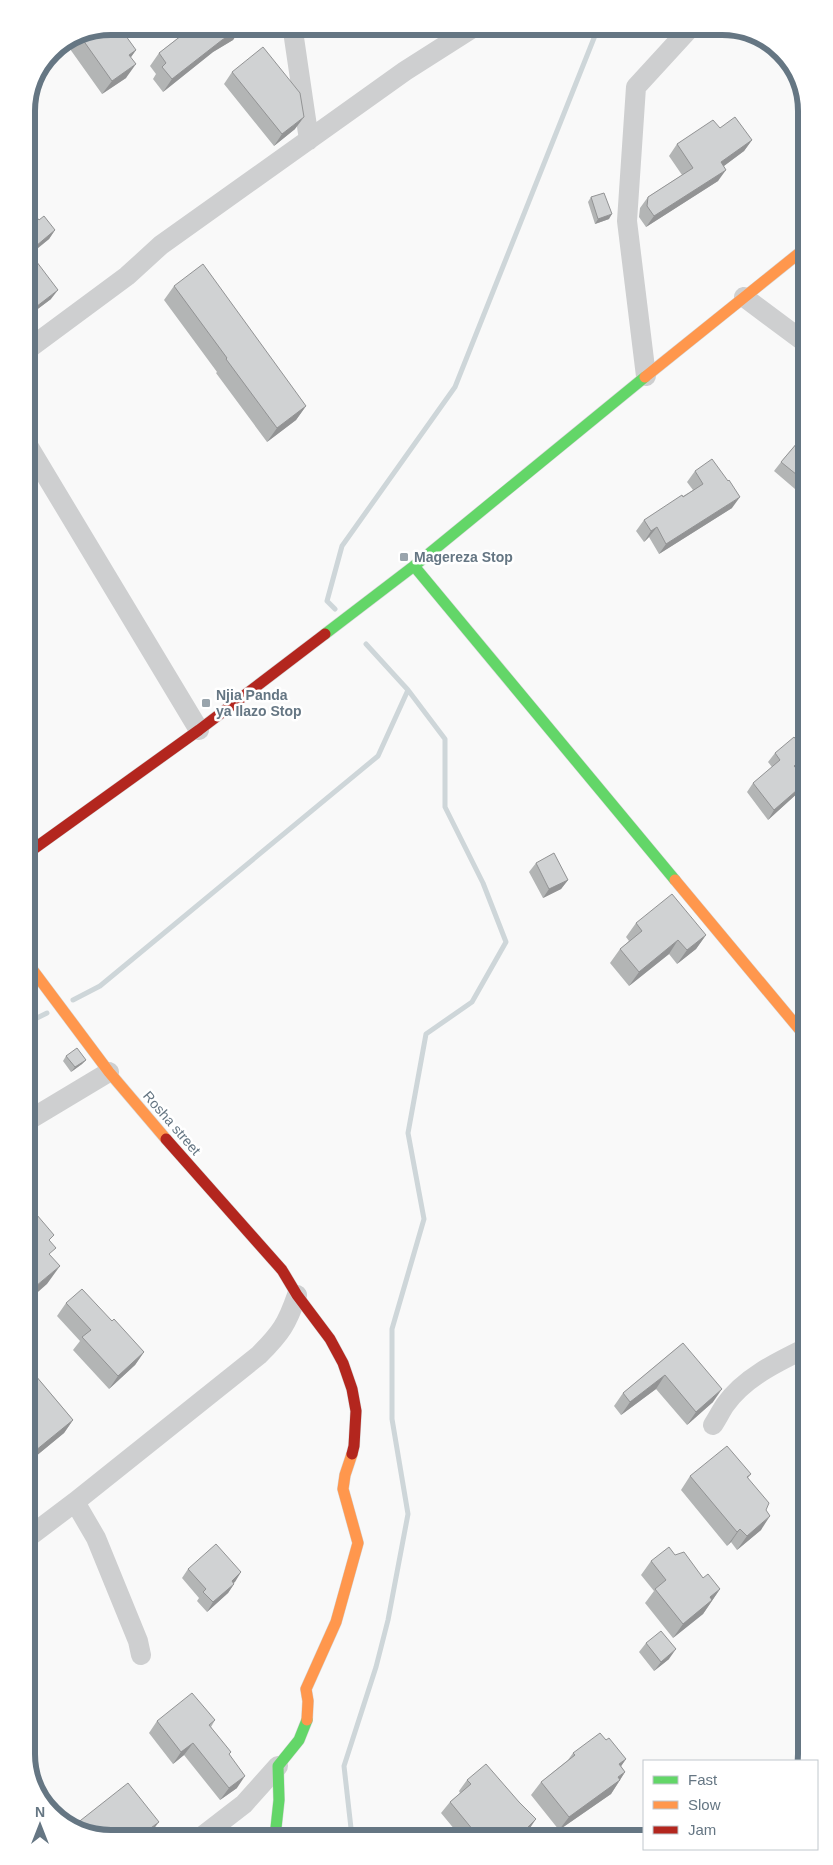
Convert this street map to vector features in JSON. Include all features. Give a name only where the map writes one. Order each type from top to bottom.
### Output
[{"type":"main road","points":[[35,848],[199,730],[414,566],[798,254]]},
{"type":"main road","points":[[414,566],[798,1028]]},
{"type":"main road","name":"Rosha street","points":[[35,973],[109,1072],[282,1270],[336,1348],[354,1395],[356,1411],[354,1446],[345,1475],[343,1489],[358,1543],[336,1622],[306,1689],[309,1700],[307,1726],[294,1748],[278,1766]]},
{"type":"main road","points":[[276,1830],[279,1800],[278,1766]]},
{"type":"street","points":[[294,35],[309,140]]},
{"type":"street","points":[[35,344],[126,276],[161,245],[405,71],[462,35]]},
{"type":"street","points":[[646,376],[627,221],[636,87],[684,35]]},
{"type":"street","points":[[744,297],[798,337]]},
{"type":"street","points":[[35,457],[199,730]]},
{"type":"street","points":[[35,1116],[109,1072]]},
{"type":"street","points":[[35,1532],[76,1502],[259,1355],[287,1323],[298,1295]]},
{"type":"street","points":[[713,1425],[726,1403],[744,1385],[768,1368],[798,1352]]},
{"type":"street","points":[[76,1502],[103,1555],[138,1641],[141,1655]]},
{"type":"street","points":[[210,1830],[244,1804],[278,1766]]},
{"type":"building","points":[[125,35],[136,50],[129,55],[136,64],[112,81],[83,41],[96,36]]},
{"type":"building","points":[[182,35],[230,35],[172,79],[162,67],[166,63],[159,53]]},
{"type":"building","points":[[263,47],[300,93],[304,117],[282,134],[232,72]]},
{"type":"building","points":[[735,117],[752,140],[721,162],[726,170],[654,216],[647,206],[648,197],[693,168],[677,144],[713,120],[720,128]]},
{"type":"building","points":[[604,193],[612,214],[598,219],[591,197]]},
{"type":"building","points":[[35,215],[39,220],[44,216],[55,230],[36,246]]},
{"type":"building","points":[[35,260],[58,290],[35,308]]},
{"type":"building","points":[[203,264],[306,406],[277,428],[174,286]]},
{"type":"building","points":[[798,442],[798,476],[781,462]]},
{"type":"building","points":[[712,459],[740,497],[666,544],[657,527],[651,531],[644,520],[682,495],[683,497],[703,484],[695,471]]},
{"type":"building","points":[[794,737],[798,742],[798,763],[794,766],[798,770],[798,789],[774,810],[753,783],[780,760],[775,753]]},
{"type":"building","points":[[554,853],[568,880],[549,889],[536,863]]},
{"type":"building","points":[[672,894],[706,935],[687,950],[678,940],[639,972],[620,949],[642,931],[636,923]]},
{"type":"building","points":[[77,1048],[86,1060],[75,1067],[66,1056]]},
{"type":"building","points":[[35,1213],[54,1235],[49,1240],[56,1248],[49,1254],[60,1266],[35,1287]]},
{"type":"building","points":[[82,1289],[112,1321],[114,1319],[144,1352],[118,1376],[82,1337],[91,1330],[66,1303]]},
{"type":"building","points":[[683,1343],[722,1389],[696,1412],[665,1375],[630,1402],[623,1393]]},
{"type":"building","points":[[35,1375],[73,1420],[35,1451]]},
{"type":"building","points":[[727,1446],[751,1474],[747,1477],[769,1503],[766,1510],[770,1516],[747,1536],[740,1529],[737,1532],[690,1476]]},
{"type":"building","points":[[216,1544],[241,1572],[232,1581],[234,1584],[213,1602],[203,1592],[206,1589],[188,1569]]},
{"type":"building","points":[[669,1547],[675,1555],[684,1552],[703,1578],[708,1574],[720,1589],[710,1597],[712,1600],[683,1624],[655,1589],[666,1580],[651,1561]]},
{"type":"building","points":[[661,1631],[676,1649],[661,1662],[646,1643]]},
{"type":"building","points":[[192,1693],[215,1720],[209,1725],[231,1752],[229,1754],[245,1776],[229,1788],[193,1743],[181,1752],[157,1721]]},
{"type":"building","points":[[600,1733],[606,1740],[609,1738],[626,1759],[619,1764],[625,1772],[618,1777],[620,1780],[569,1817],[541,1782],[575,1755],[573,1753]]},
{"type":"building","points":[[486,1764],[536,1819],[528,1827],[531,1830],[473,1830],[450,1802],[471,1784],[467,1780]]},
{"type":"building","points":[[128,1783],[159,1822],[148,1830],[96,1829],[78,1822]]},
{"type":"waterway","points":[[335,609],[327,601],[342,546],[455,387],[595,35]]},
{"type":"waterway","points":[[73,1000],[100,986],[378,756],[408,690],[366,644]]},
{"type":"waterway","points":[[351,1830],[344,1766],[376,1667],[388,1620],[408,1514],[392,1419],[392,1329],[424,1219],[408,1133],[426,1034],[472,1002],[506,942],[483,883],[445,807],[445,739],[408,690]]},
{"type":"waterway","points":[[35,1019],[47,1013]]},
{"type":"traffic: fast","points":[[325,634],[414,566],[645,377]]},
{"type":"traffic: fast","points":[[414,566],[675,880]]},
{"type":"traffic: fast","points":[[276,1830],[279,1800],[278,1766],[299,1740],[307,1720]]},
{"type":"traffic: slow","points":[[645,377],[798,254]]},
{"type":"traffic: slow","points":[[675,880],[798,1028]]},
{"type":"traffic: slow","points":[[35,973],[109,1072],[166,1139]]},
{"type":"traffic: slow","points":[[307,1720],[308,1701],[306,1689],[336,1622],[358,1543],[343,1489],[345,1475],[352,1454]]},
{"type":"traffic: jam","points":[[35,848],[199,730],[325,634]]},
{"type":"traffic: jam","points":[[166,1139],[282,1270],[297,1295],[330,1339],[343,1363],[352,1389],[356,1411],[352,1454]]},
{"type":"place","name":"Magereza Stop","points":[[404,557]]},
{"type":"place","name":"Njia Panda ya Ilazo Stop","points":[[206,703]]}]
